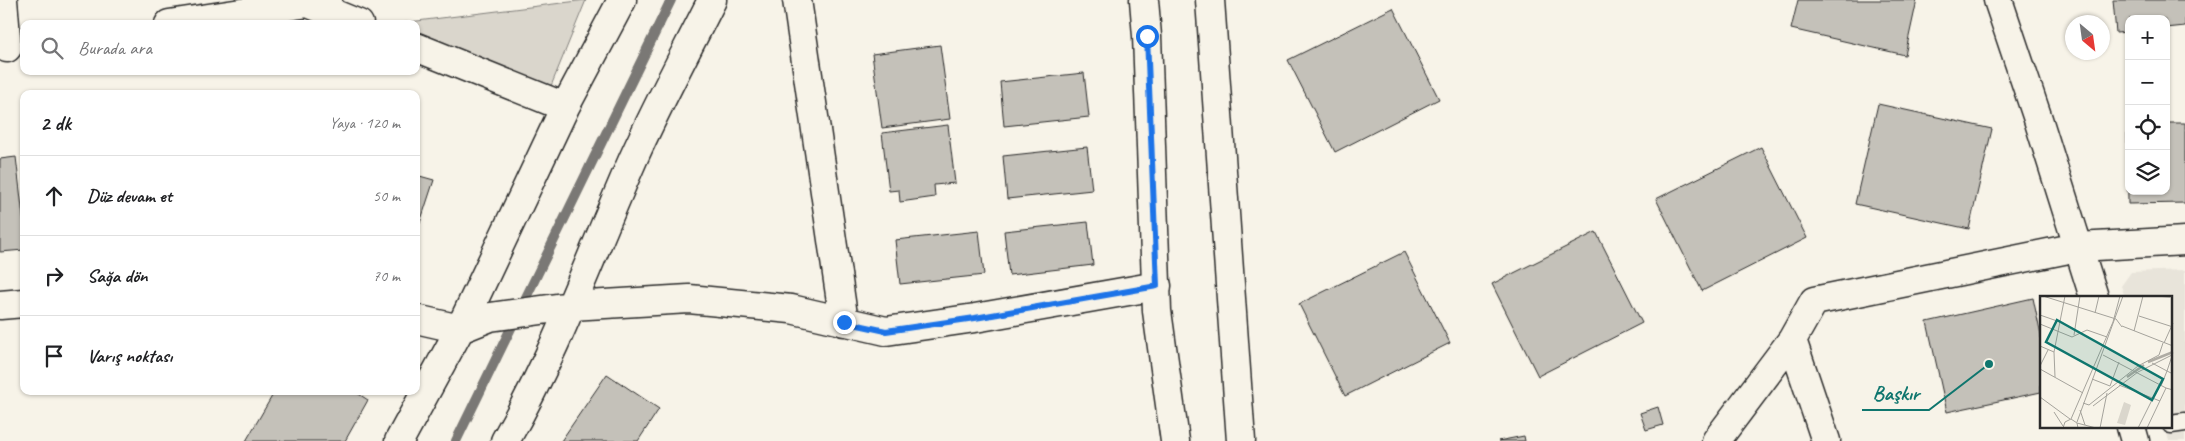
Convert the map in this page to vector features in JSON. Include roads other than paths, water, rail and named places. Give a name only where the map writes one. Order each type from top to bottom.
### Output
[{"type":"street","points":[[4,0],[10,48]]},
{"type":"street","points":[[399,441],[460,329],[565,106],[622,0]]},
{"type":"street","points":[[505,441],[519,418],[571,306],[635,155],[712,0]]},
{"type":"street","points":[[797,0],[844,322]]},
{"type":"street","points":[[1144,0],[1157,311],[1175,441]]},
{"type":"street","points":[[1210,0],[1241,441]]},
{"type":"street","points":[[1998,0],[2094,296]]},
{"type":"street","points":[[196,20],[318,2],[352,20]]},
{"type":"street","points":[[420,49],[565,106]]},
{"type":"street","points":[[1716,441],[1792,340],[1814,300],[2078,247],[2185,241]]},
{"type":"street","points":[[420,320],[460,329],[490,317],[571,306],[688,300],[791,309],[886,331],[975,318],[1157,286]]},
{"type":"street","points":[[0,305],[20,303]]},
{"type":"street","points":[[1792,340],[1826,441]]},
{"type":"street","points":[[2131,428],[2135,441]]},
{"type":"lane","points":[[2172,424],[2185,422]]},
{"type":"waterway","points":[[456,441],[671,0]]},
{"type":"place","name":"Başkır","points":[[1989,364]]}]
